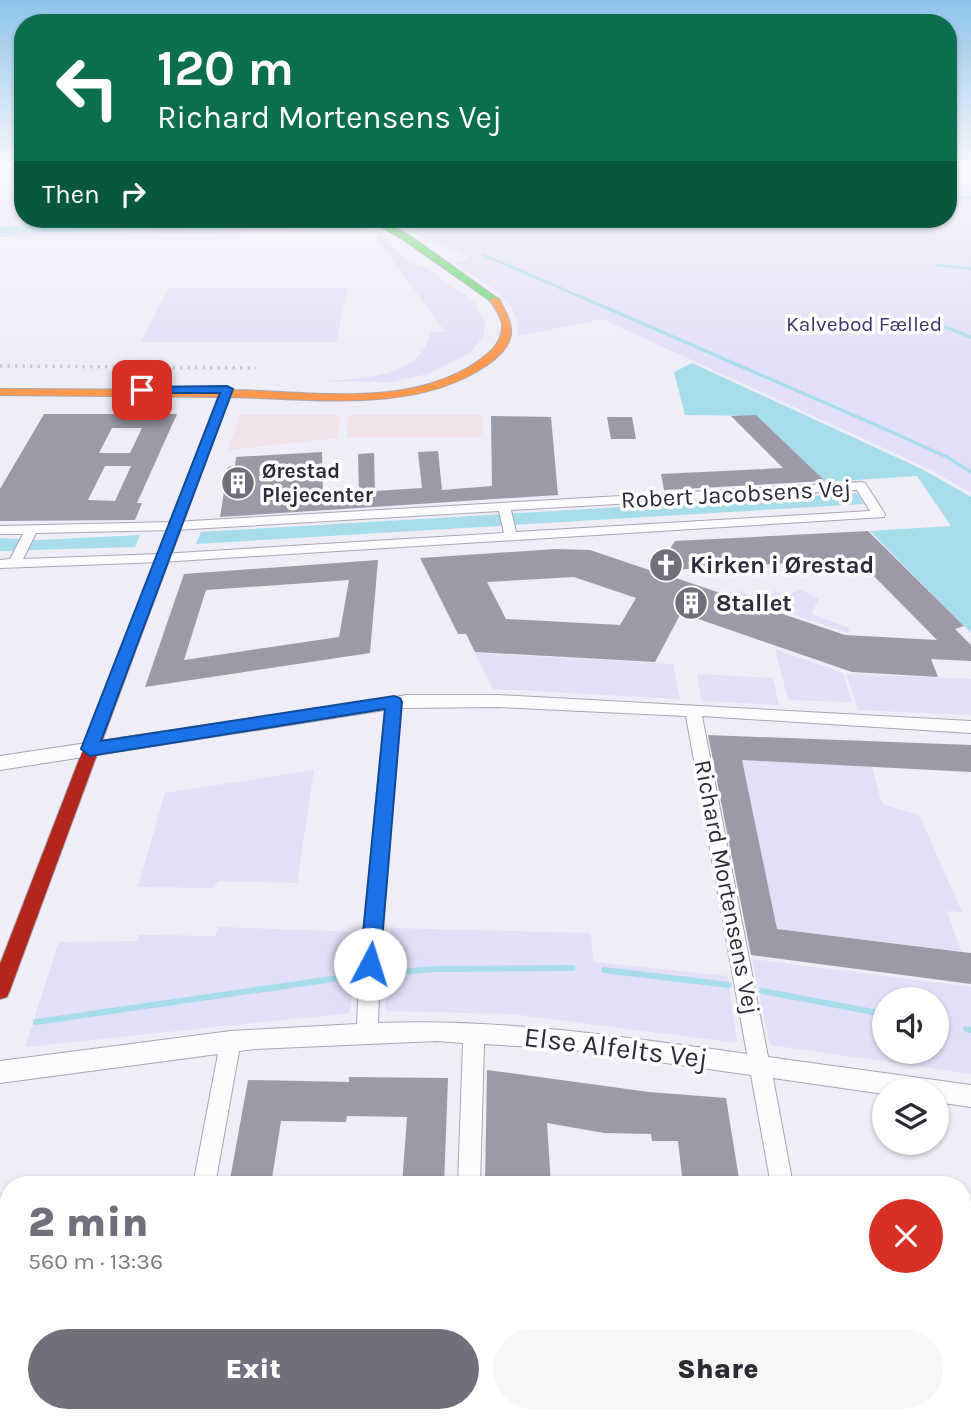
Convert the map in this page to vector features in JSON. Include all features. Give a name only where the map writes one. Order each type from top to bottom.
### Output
[{"type":"street","points":[[0,392],[248,392],[358,397],[408,393],[472,372],[496,353],[503,343],[507,326],[497,303],[391,231]]},
{"type":"street","points":[[0,990],[161,558],[226,392]]},
{"type":"street","name":"Robert Jacobsens Vej","points":[[0,530],[30,534],[861,486],[879,514],[510,533],[161,558],[11,560]]},
{"type":"street","points":[[504,508],[510,533]]},
{"type":"street","points":[[292,550],[295,519]]},
{"type":"street","name":"Robert Jacobsens Vej","points":[[11,560],[30,534]]},
{"type":"street","points":[[0,763],[394,702],[498,701],[971,727]]},
{"type":"street","points":[[367,1032],[370,964],[394,702]]},
{"type":"street","name":"Richard Mortensens Vej","points":[[693,710],[759,1065]]},
{"type":"street","name":"Else Alfelts Vej","points":[[0,1072],[231,1041],[367,1032],[474,1032],[566,1039],[872,1081]]},
{"type":"street","points":[[469,1176],[474,1032]]},
{"type":"street","points":[[206,1176],[231,1041]]},
{"type":"street","points":[[759,1065],[780,1176]]},
{"type":"street","name":"Else Alfelts Vej","points":[[949,1092],[971,1096]]},
{"type":"shaded area","points":[[240,415],[341,415],[337,438],[228,450]]},
{"type":"shaded area","points":[[348,415],[483,415],[483,431],[479,438],[347,438]]},
{"type":"green space","points":[[100,231],[342,231],[0,237],[0,233]]},
{"type":"green space","name":"Kalvebod Fælled","points":[[971,231],[971,493],[927,468],[602,319],[518,336],[517,323],[506,301],[487,284],[454,264],[469,258],[412,232]]},
{"type":"green space","points":[[379,234],[409,262],[428,269],[474,302],[485,323],[483,337],[470,353],[428,374],[390,382],[317,381],[349,380],[385,374],[401,368],[425,348],[430,332],[445,332],[376,237]]},
{"type":"green space","points":[[168,288],[348,288],[336,342],[141,342]]},
{"type":"green space","points":[[800,589],[819,599],[811,614],[850,628],[848,633],[729,593],[739,591],[761,599],[773,592],[788,595]]},
{"type":"green space","points":[[775,649],[843,673],[852,702],[788,700]]},
{"type":"green space","points":[[475,653],[673,664],[680,699],[493,689]]},
{"type":"green space","points":[[697,674],[773,678],[779,705],[702,701]]},
{"type":"green space","points":[[846,674],[971,679],[971,715],[858,710]]},
{"type":"green space","points":[[742,760],[872,767],[882,804],[919,815],[962,912],[947,911],[961,951],[777,929]]},
{"type":"green space","points":[[314,770],[297,883],[219,881],[212,888],[138,887],[165,793]]},
{"type":"green space","points":[[219,927],[358,932],[350,1013],[25,1047],[59,942],[137,941],[139,935],[215,936]]},
{"type":"green space","points":[[391,928],[591,933],[593,962],[728,976],[737,1043],[512,1014],[385,1011]]},
{"type":"green space","points":[[752,959],[971,987],[971,1074],[902,1064],[949,1064],[949,987],[872,987],[872,1060],[770,1045]]},
{"type":"water","points":[[0,231],[100,231],[0,233]]},
{"type":"water","points":[[692,363],[924,470],[971,497],[971,633],[870,531],[951,526],[917,476],[826,482],[756,416],[685,415],[674,372]]},
{"type":"water","points":[[857,493],[864,504],[196,544],[201,532]]},
{"type":"water","points":[[140,535],[135,547],[0,551],[0,538],[38,540]]},
{"type":"building","points":[[44,414],[177,414],[137,503],[142,503],[135,520],[0,521],[0,489]],"holes":[[[112,428],[142,428],[130,453],[99,453]],[[105,466],[131,466],[115,501],[88,500]]]},
{"type":"building","points":[[756,415],[825,481],[664,490],[661,474],[783,468],[731,416]]},
{"type":"building","points":[[491,416],[551,417],[558,495],[220,517],[228,467],[235,466],[236,457],[322,452],[323,493],[359,491],[358,454],[374,453],[375,491],[422,488],[418,452],[438,451],[442,490],[492,486]]},
{"type":"building","points":[[607,417],[632,417],[636,439],[611,439]]},
{"type":"building","name":"8tallet","points":[[868,531],[964,626],[955,629],[971,645],[971,661],[931,659],[938,677],[852,672],[681,613],[655,662],[475,652],[466,634],[458,634],[420,558],[556,549],[590,550],[656,571],[675,541]],"holes":[[[857,559],[937,640],[845,635],[656,571]],[[574,577],[636,598],[620,625],[506,619],[487,582]]]},
{"type":"building","points":[[378,560],[370,653],[145,687],[184,574]],"holes":[[[349,580],[339,637],[184,660],[206,590]]]},
{"type":"building","points":[[708,735],[971,745],[971,772],[742,760],[777,929],[971,953],[971,984],[751,955]]},
{"type":"building","points":[[487,1070],[649,1092],[726,1098],[739,1176],[682,1176],[678,1141],[652,1141],[651,1134],[604,1133],[547,1123],[550,1176],[485,1176]]},
{"type":"building","points":[[349,1077],[448,1078],[444,1176],[403,1176],[407,1117],[347,1116],[346,1122],[281,1121],[272,1176],[231,1176],[248,1080],[349,1082]]},
{"type":"waterway","points":[[484,255],[611,310]]},
{"type":"waterway","points":[[936,265],[971,269]]},
{"type":"waterway","points":[[607,308],[885,429],[947,457],[971,472]]},
{"type":"waterway","points":[[936,323],[970,337]]},
{"type":"waterway","points":[[386,973],[436,969],[572,968]]},
{"type":"waterway","points":[[604,970],[729,985]]},
{"type":"waterway","points":[[36,1022],[346,977]]},
{"type":"waterway","points":[[762,991],[872,1012]]},
{"type":"waterway","points":[[966,1029],[971,1030]]},
{"type":"railway","points":[[0,366],[256,368]]},
{"type":"traffic: fast","points":[[394,231],[495,300]]},
{"type":"traffic: slow","points":[[0,392],[354,396],[402,393],[450,379],[474,369],[493,356],[505,340],[507,321],[495,300]]},
{"type":"traffic: slow","points":[[132,641],[227,389]]},
{"type":"traffic: jam","points":[[0,990],[132,641]]},
{"type":"place","name":"Ørestad Plejecenter","points":[[238,483]]},
{"type":"place","name":"Kirken i Ørestad","points":[[666,565]]},
{"type":"place","name":"8tallet","points":[[691,603]]},
{"type":"route","points":[[142,390],[227,389],[90,749],[394,702],[370,964]]}]
